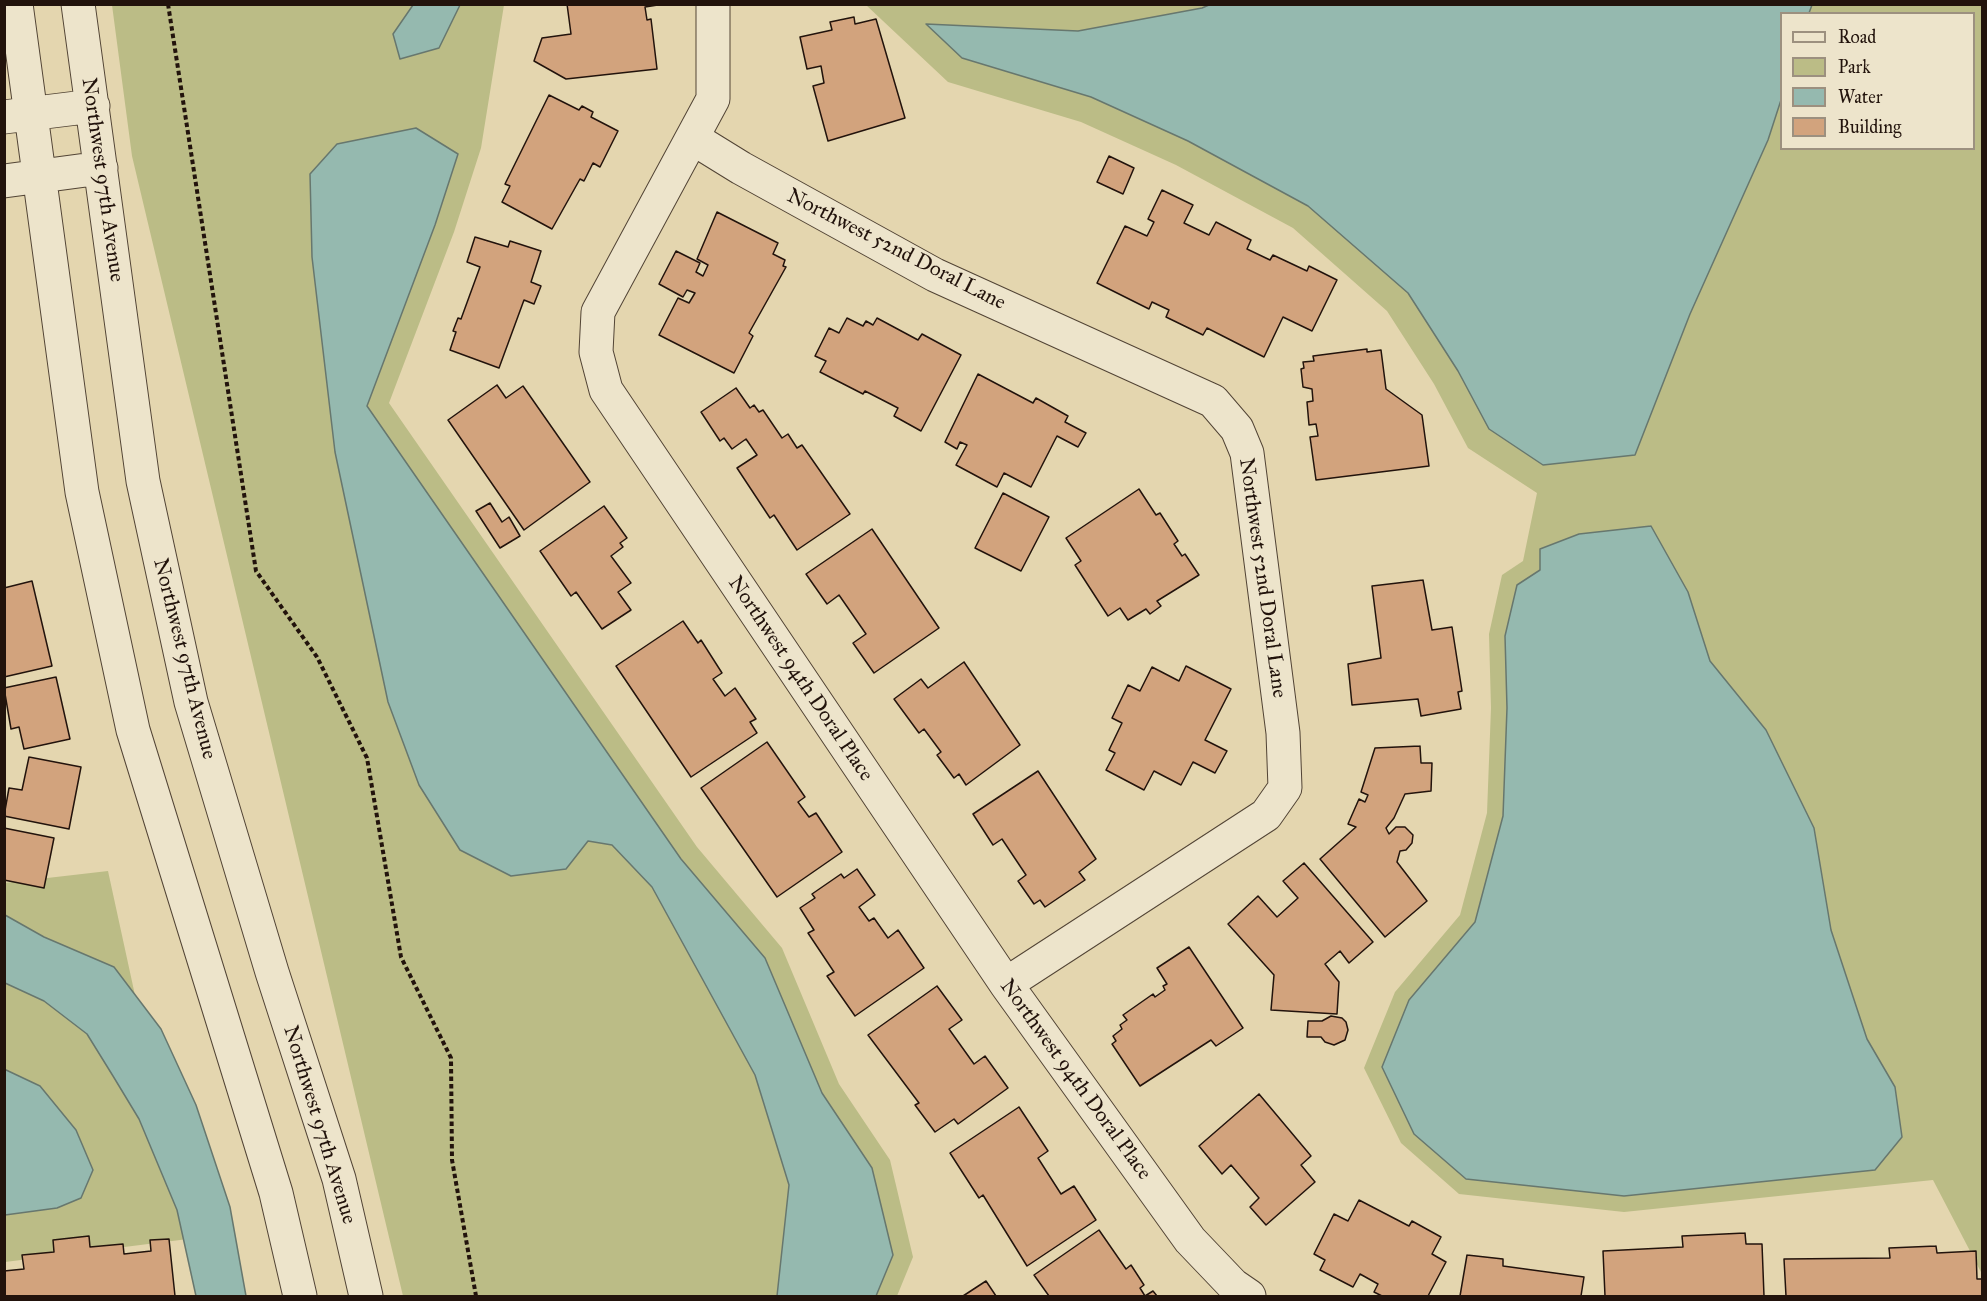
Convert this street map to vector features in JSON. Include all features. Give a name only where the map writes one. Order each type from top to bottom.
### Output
[{"type":"street","points":[[16,4],[17,115],[38,176],[82,492],[133,730],[276,1193],[300,1296]]},
{"type":"street","name":"Northwest 97th Avenue","points":[[78,4],[142,481],[191,702],[272,972],[339,1179],[366,1296]]},
{"type":"street","name":"Northwest 94th Doral Place","points":[[713,4],[713,99],[694,139],[598,312],[596,352],[606,390],[1006,984],[1190,1240],[1233,1285],[1249,1296]]},
{"type":"street","points":[[17,115],[93,106]]},
{"type":"street","name":"Northwest 52nd Doral Lane","points":[[694,139],[741,168],[935,275],[1213,401],[1237,429],[1247,453],[1283,734],[1285,788],[1266,815],[1006,984]]},
{"type":"street","points":[[4,181],[101,168]]},
{"type":"path","points":[[168,4],[256,571],[317,657],[367,758],[401,957],[451,1058],[452,1160],[476,1296]]},
{"type":"green space","points":[[112,5],[504,5],[481,148],[454,232],[389,403],[697,847],[782,948],[839,1084],[890,1160],[913,1257],[897,1296],[403,1296],[132,156]]},
{"type":"green space","points":[[866,5],[1982,5],[1982,1274],[1933,1180],[1624,1212],[1459,1194],[1401,1143],[1364,1068],[1395,992],[1460,915],[1487,813],[1491,708],[1489,634],[1502,575],[1523,561],[1537,493],[1468,448],[1434,384],[1387,311],[1293,228],[1176,165],[1081,122],[948,82]]},
{"type":"green space","points":[[108,871],[188,1239],[5,1262],[4,883]]},
{"type":"water","points":[[413,5],[460,5],[439,48],[400,59],[393,34]]},
{"type":"water","points":[[1209,5],[1812,5],[1809,12],[1780,12],[1780,103],[1768,140],[1690,314],[1635,455],[1543,465],[1489,429],[1458,371],[1408,293],[1308,206],[1188,141],[1091,97],[962,58],[926,24],[1078,31]]},
{"type":"water","points":[[416,128],[458,154],[435,225],[367,406],[681,859],[765,958],[822,1093],[872,1168],[893,1255],[876,1296],[777,1296],[789,1185],[755,1075],[652,887],[612,845],[588,841],[566,869],[511,876],[460,850],[419,785],[388,702],[335,452],[312,257],[310,174],[337,144]]},
{"type":"water","points":[[1651,526],[1688,592],[1710,661],[1766,730],[1814,828],[1831,930],[1867,1039],[1895,1087],[1902,1137],[1875,1170],[1624,1196],[1466,1179],[1414,1134],[1382,1067],[1409,1000],[1475,922],[1503,816],[1507,708],[1505,636],[1517,585],[1540,570],[1540,549],[1579,534]]},
{"type":"water","points":[[5,915],[44,937],[114,967],[161,1029],[196,1105],[230,1207],[246,1296],[196,1296],[177,1210],[139,1119],[113,1076],[87,1034],[44,1001],[5,983]]},
{"type":"water","points":[[4,1069],[40,1086],[76,1130],[93,1170],[81,1198],[57,1208],[5,1215]]},
{"type":"building","points":[[567,4],[664,4],[645,7],[647,20],[651,19],[657,69],[566,79],[534,61],[542,38],[571,34]]},
{"type":"building","points":[[854,17],[855,24],[876,19],[905,118],[828,141],[813,86],[824,83],[821,66],[807,69],[800,37],[832,30],[830,22]]},
{"type":"building","points":[[549,95],[579,110],[582,106],[593,112],[591,117],[618,131],[600,167],[593,163],[584,181],[580,179],[552,229],[502,202],[510,186],[505,184]]},
{"type":"building","points":[[1109,156],[1134,168],[1123,194],[1097,182]]},
{"type":"building","points":[[1162,190],[1193,205],[1184,223],[1209,235],[1216,222],[1251,240],[1247,249],[1270,260],[1273,255],[1307,271],[1309,266],[1337,280],[1312,331],[1283,317],[1264,357],[1207,328],[1203,335],[1166,317],[1169,310],[1152,302],[1149,309],[1097,283],[1125,226],[1147,236],[1154,222],[1148,219]]},
{"type":"building","points":[[717,212],[778,243],[773,254],[785,260],[783,266],[786,267],[749,333],[753,336],[734,373],[659,335],[678,298],[689,303],[695,293],[687,290],[683,297],[659,284],[676,251],[700,263],[696,272],[703,276],[708,265],[697,259]]},
{"type":"building","points":[[475,237],[508,247],[510,241],[541,251],[531,282],[541,286],[534,304],[524,300],[499,368],[450,350],[456,332],[453,331],[458,318],[461,319],[480,267],[467,262]]},
{"type":"building","points":[[847,318],[863,326],[866,321],[873,325],[877,318],[918,340],[922,334],[961,355],[921,431],[894,416],[898,408],[865,391],[863,394],[820,372],[826,361],[815,356],[829,328],[839,333]]},
{"type":"building","points":[[1367,349],[1367,352],[1381,350],[1386,389],[1422,415],[1429,466],[1316,480],[1310,437],[1318,436],[1316,424],[1309,425],[1307,402],[1313,401],[1312,389],[1303,387],[1301,369],[1304,368],[1303,362],[1314,361],[1313,356]]},
{"type":"building","points":[[978,374],[1033,403],[1036,398],[1068,416],[1065,422],[1086,433],[1078,447],[1057,436],[1031,487],[1004,473],[997,487],[956,465],[967,445],[960,442],[957,449],[945,442]]},
{"type":"building","points":[[497,385],[506,398],[523,386],[590,482],[524,530],[448,420]]},
{"type":"building","points":[[736,388],[750,408],[754,405],[759,412],[763,410],[782,438],[788,434],[797,448],[802,445],[850,514],[797,550],[774,515],[770,518],[737,468],[757,455],[746,439],[732,449],[724,438],[720,441],[701,412]]},
{"type":"building","points":[[1139,489],[1156,515],[1160,513],[1178,541],[1174,544],[1182,556],[1185,554],[1199,575],[1157,601],[1161,606],[1150,614],[1146,609],[1128,620],[1120,608],[1108,616],[1075,565],[1081,561],[1066,538]]},
{"type":"building","points":[[1003,493],[1049,517],[1021,571],[975,548]]},
{"type":"building","points":[[490,503],[502,522],[509,517],[520,536],[500,548],[476,511]]},
{"type":"building","points":[[604,506],[627,538],[620,543],[623,547],[611,556],[631,583],[618,592],[631,610],[602,629],[576,592],[571,596],[540,551]]},
{"type":"building","points":[[872,529],[939,628],[874,673],[853,643],[866,634],[839,595],[827,604],[806,574]]},
{"type":"building","points":[[1423,580],[1432,630],[1452,627],[1462,691],[1458,692],[1461,709],[1421,716],[1418,699],[1352,705],[1348,664],[1381,658],[1372,586]]},
{"type":"building","points":[[32,581],[52,666],[4,677],[4,588]]},
{"type":"building","points":[[683,621],[698,643],[701,640],[722,673],[713,679],[725,696],[735,688],[756,719],[750,722],[757,733],[691,777],[616,666]]},
{"type":"building","points":[[964,662],[1020,745],[966,785],[959,774],[954,778],[937,755],[941,752],[924,729],[919,733],[894,699],[921,679],[928,688]]},
{"type":"building","points":[[1186,666],[1231,689],[1205,740],[1227,751],[1215,773],[1193,762],[1181,785],[1154,771],[1144,790],[1106,770],[1115,753],[1109,750],[1122,723],[1112,718],[1128,685],[1140,691],[1152,667],[1179,681]]},
{"type":"building","points":[[56,677],[70,739],[24,749],[19,727],[11,729],[4,688]]},
{"type":"building","points":[[767,742],[805,797],[798,802],[809,817],[816,813],[842,852],[777,897],[701,788]]},
{"type":"building","points":[[1420,746],[1421,763],[1432,763],[1431,791],[1405,794],[1394,818],[1386,828],[1389,834],[1396,827],[1405,827],[1413,835],[1412,843],[1406,850],[1400,851],[1397,862],[1427,901],[1385,937],[1320,859],[1356,827],[1348,824],[1359,799],[1365,802],[1368,795],[1361,792],[1375,748]]},
{"type":"building","points":[[29,757],[81,767],[69,829],[4,816],[9,788],[22,790]]},
{"type":"building","points":[[1038,771],[1096,859],[1079,872],[1085,880],[1045,907],[1040,900],[1034,904],[1018,881],[1026,875],[1002,839],[993,845],[973,814]]},
{"type":"building","points":[[4,828],[54,838],[44,888],[4,880]]},
{"type":"building","points":[[1304,863],[1373,942],[1349,963],[1340,951],[1325,964],[1339,982],[1337,1014],[1271,1010],[1274,975],[1228,924],[1258,896],[1277,917],[1298,898],[1283,881]]},
{"type":"building","points":[[857,869],[875,895],[859,907],[869,921],[874,918],[888,938],[898,930],[924,968],[855,1016],[827,976],[834,972],[808,933],[814,930],[800,908],[815,898],[812,894],[841,874],[844,878]]},
{"type":"building","points":[[1189,947],[1243,1028],[1216,1046],[1211,1040],[1140,1086],[1112,1044],[1116,1041],[1113,1036],[1122,1029],[1120,1025],[1127,1020],[1123,1015],[1153,994],[1155,997],[1165,990],[1163,986],[1167,984],[1157,968]]},
{"type":"building","points":[[937,986],[962,1020],[949,1029],[974,1064],[985,1056],[1008,1088],[958,1124],[954,1119],[935,1132],[915,1105],[919,1103],[868,1035]]},
{"type":"building","points":[[1331,1016],[1342,1018],[1346,1022],[1348,1030],[1345,1040],[1334,1045],[1325,1042],[1321,1037],[1307,1037],[1308,1021],[1322,1021]]},
{"type":"building","points":[[1259,1094],[1311,1156],[1301,1165],[1315,1182],[1266,1225],[1250,1207],[1259,1198],[1231,1165],[1222,1174],[1199,1146]]},
{"type":"building","points":[[1019,1107],[1048,1151],[1038,1158],[1061,1194],[1074,1186],[1096,1220],[1027,1266],[983,1195],[979,1198],[950,1153]]},
{"type":"building","points":[[1359,1200],[1409,1226],[1412,1221],[1441,1237],[1432,1254],[1446,1262],[1428,1296],[1382,1296],[1374,1292],[1378,1284],[1360,1274],[1353,1287],[1320,1270],[1325,1260],[1314,1254],[1334,1214],[1348,1221]]},
{"type":"building","points":[[1099,1230],[1126,1269],[1131,1265],[1144,1285],[1140,1288],[1145,1296],[1049,1296],[1034,1275]]},
{"type":"building","points":[[1745,1233],[1746,1244],[1762,1244],[1764,1296],[1605,1296],[1603,1251],[1683,1247],[1682,1236]]},
{"type":"building","points":[[89,1236],[90,1247],[123,1244],[124,1254],[151,1251],[150,1240],[169,1239],[175,1296],[4,1296],[4,1271],[24,1269],[22,1255],[54,1252],[53,1240]]},
{"type":"building","points":[[1936,1246],[1937,1253],[1976,1251],[1977,1279],[1982,1279],[1982,1296],[1786,1296],[1784,1259],[1890,1258],[1889,1248]]},
{"type":"building","points":[[1467,1255],[1503,1259],[1503,1266],[1584,1277],[1581,1296],[1460,1296]]},
{"type":"building","points":[[986,1281],[996,1296],[963,1296]]},
{"type":"building","points":[[1153,1291],[1157,1296],[1145,1296]]}]
